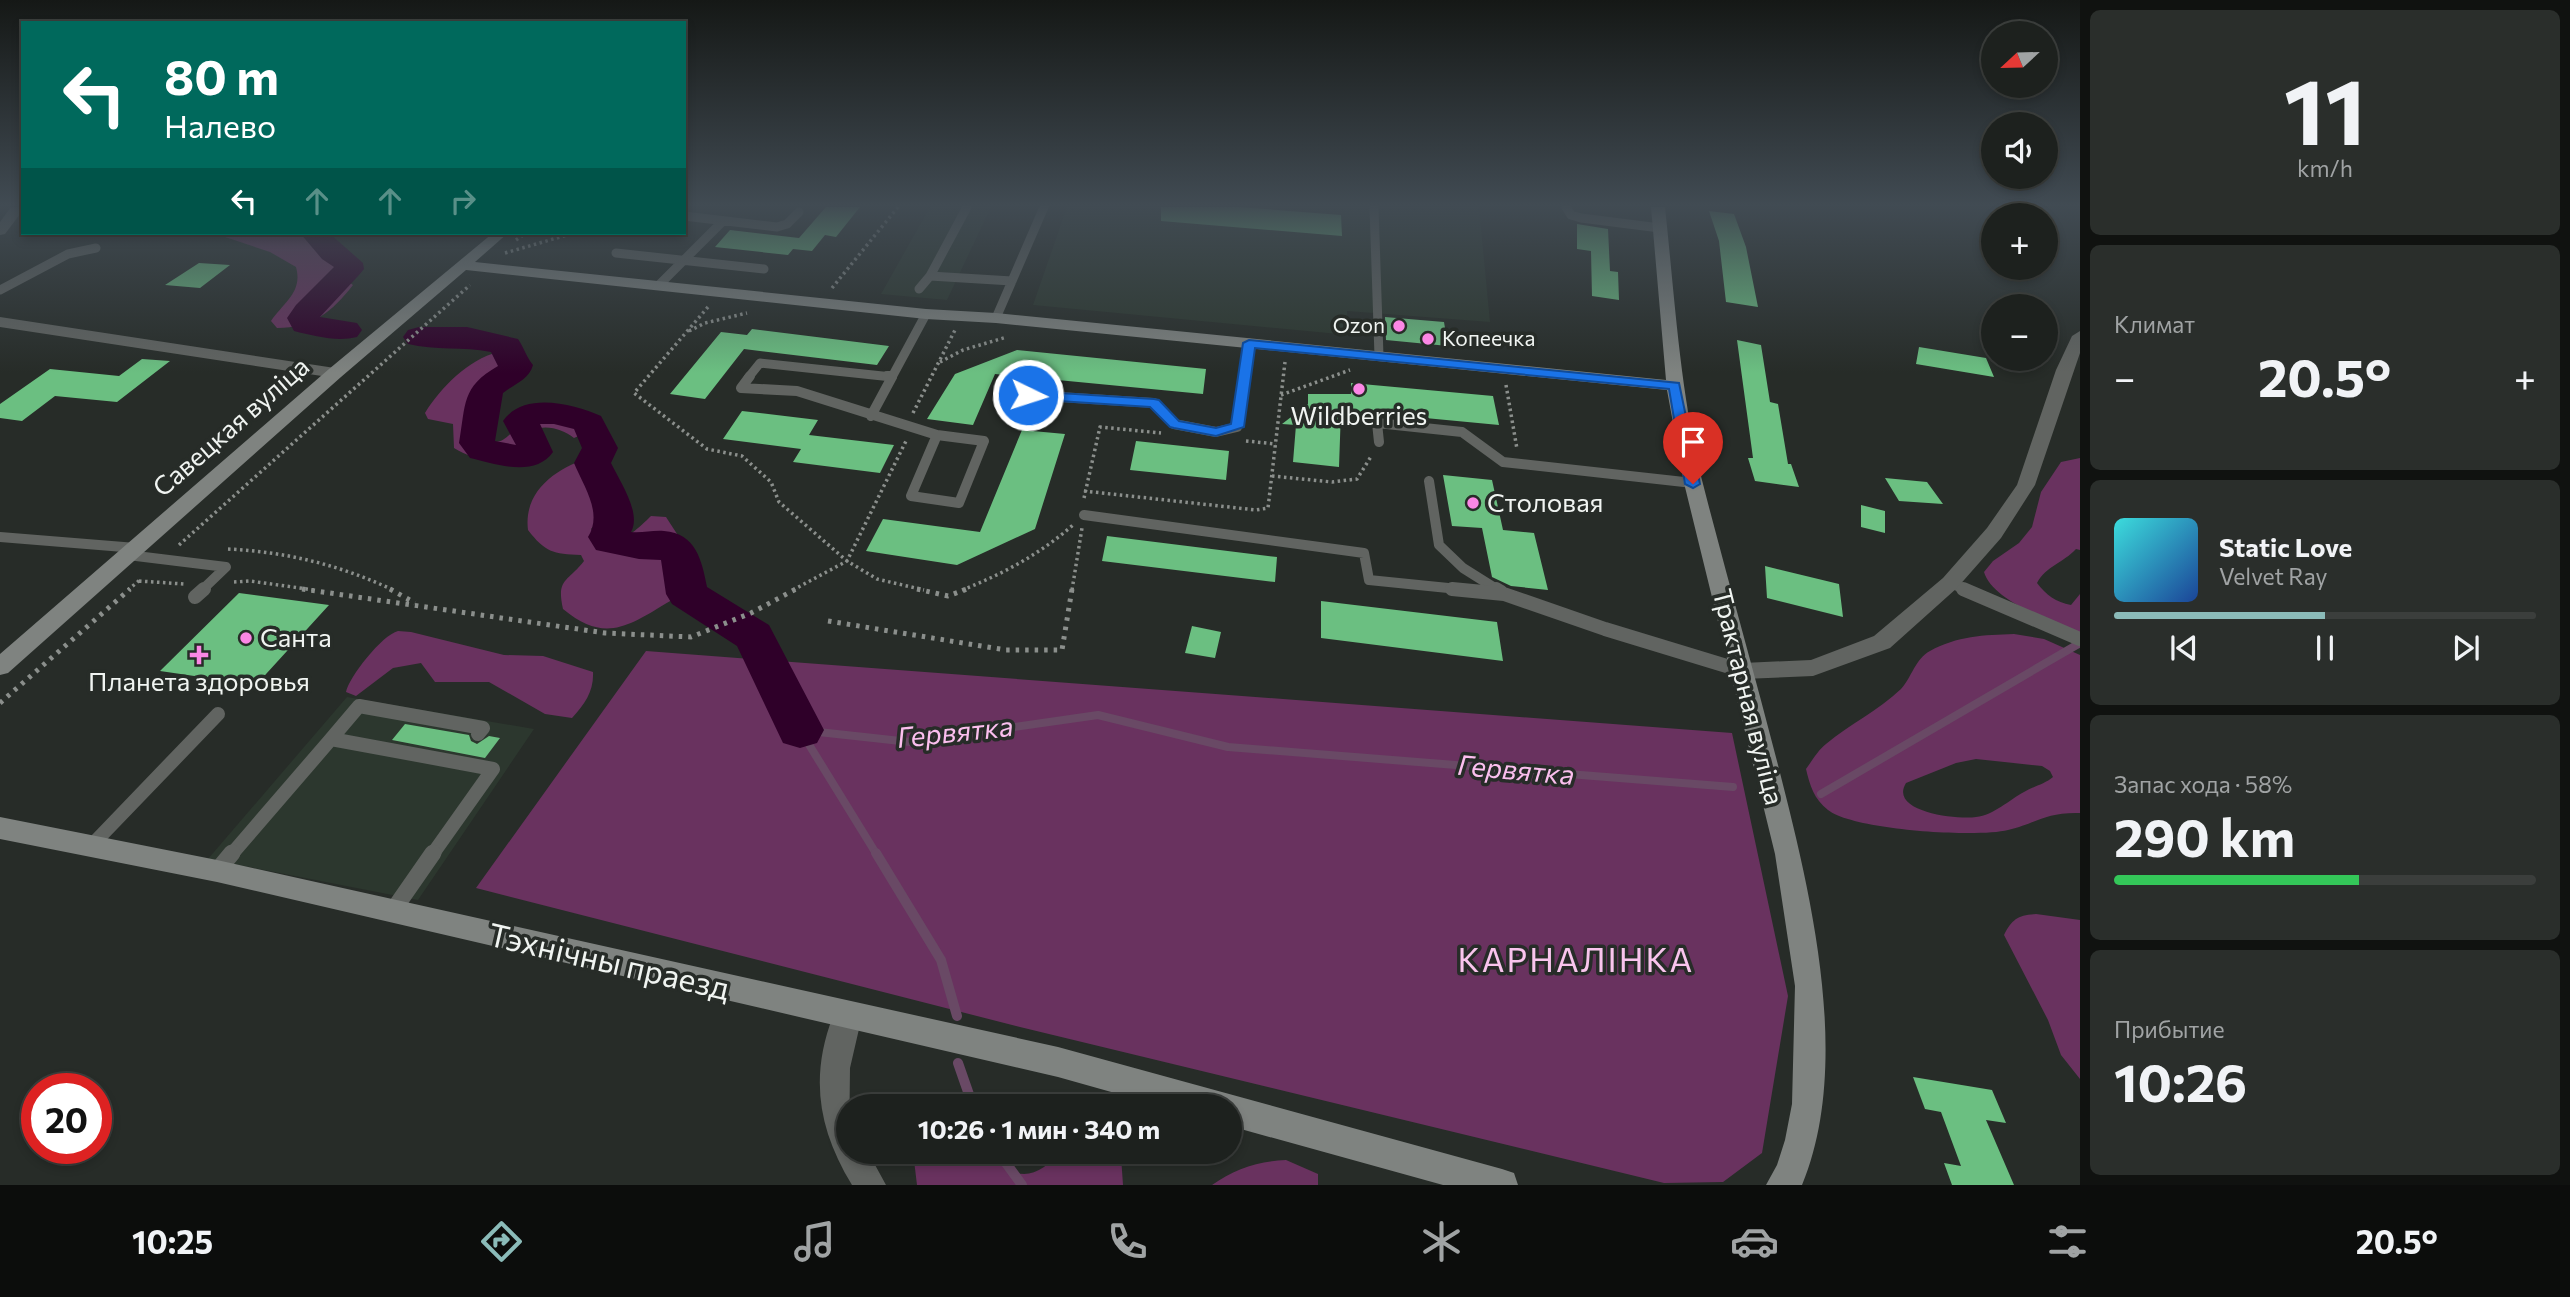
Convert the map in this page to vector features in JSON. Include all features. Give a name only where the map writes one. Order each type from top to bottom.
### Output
[{"type":"street","name":"Савецкая вуліца","points":[[0,667],[464,262]]},
{"type":"street","name":"Трактарная вуліца","points":[[1663,262],[1675,386],[1693,484],[1788,854],[1808,986],[1808,1104],[1801,1140],[1790,1174],[1782,1185]]},
{"type":"street","points":[[461,265],[926,314],[996,318],[1675,386]]},
{"type":"street","points":[[0,322],[335,373]]},
{"type":"street","points":[[1743,671],[1813,668],[1882,642],[1951,583],[1994,533],[2026,485],[2064,370],[2080,336]]},
{"type":"street","name":"Тэхнічны праезд","points":[[0,828],[217,871],[1058,1062],[1173,1094]]},
{"type":"street","points":[[836,1116],[831,1076],[847,1016]]},
{"type":"street","points":[[1242,1113],[1502,1185]]},
{"type":"street","points":[[858,1164],[870,1185]]},
{"type":"lane","points":[[0,290],[52,262]]},
{"type":"lane","points":[[659,285],[681,262]]},
{"type":"lane","points":[[706,262],[764,268]]},
{"type":"lane","points":[[919,289],[937,262]]},
{"type":"lane","points":[[996,318],[1020,262]]},
{"type":"lane","points":[[1376,262],[1379,356]]},
{"type":"lane","points":[[930,276],[1012,281]]},
{"type":"lane","points":[[871,416],[926,314]]},
{"type":"lane","points":[[1021,413],[1028,395],[1142,402],[1154,403],[1174,424],[1216,432],[1237,427],[1249,343]]},
{"type":"lane","points":[[892,377],[760,363],[741,388],[797,391],[937,435],[984,441],[959,503],[911,496],[937,435]]},
{"type":"lane","points":[[1379,442],[1377,423],[1462,432],[1503,462],[1693,484]]},
{"type":"lane","points":[[1429,481],[1439,545],[1464,568],[1504,594]]},
{"type":"lane","points":[[1084,515],[1364,553],[1369,580],[1504,594],[1605,629],[1743,671]]},
{"type":"lane","points":[[0,537],[132,551],[162,559],[226,567],[195,597]]},
{"type":"lane","points":[[1951,583],[2077,638]]},
{"type":"lane","points":[[217,871],[359,706],[456,727],[483,728],[478,734]]},
{"type":"lane","points":[[92,845],[218,714]]},
{"type":"lane","points":[[331,739],[460,758],[494,769],[392,912]]},
{"type":"path","points":[[187,549],[174,548],[494,262]]},
{"type":"path","points":[[832,288],[853,262]]},
{"type":"path","points":[[704,289],[711,303],[634,393],[707,449],[742,456],[771,482],[779,502],[847,561],[877,579],[948,596],[991,579],[1048,547],[1084,515]]},
{"type":"path","points":[[685,333],[705,323],[752,312]]},
{"type":"path","points":[[938,362],[963,350],[1014,335]]},
{"type":"path","points":[[1084,491],[1256,510],[1268,509],[1286,347]]},
{"type":"path","points":[[1282,395],[1355,369]]},
{"type":"path","points":[[1506,384],[1520,463]]},
{"type":"path","points":[[828,621],[1006,650],[1062,650],[1084,515],[1084,491],[1100,427],[1167,434]]},
{"type":"path","points":[[1235,440],[1276,444]]},
{"type":"path","points":[[1272,476],[1332,482],[1357,479],[1379,442]]},
{"type":"path","points":[[225,549],[309,559],[386,583],[418,604]]},
{"type":"path","points":[[0,703],[162,559]]},
{"type":"path","points":[[139,580],[210,583],[250,581],[605,633],[691,637],[751,613],[847,561]]},
{"type":"shaded area","points":[[288,262],[336,262],[336,272],[353,285],[320,317],[301,325],[277,328],[271,321],[295,290],[296,267]]},
{"type":"shaded area","points":[[899,262],[965,262],[947,300],[881,294]]},
{"type":"shaded area","points":[[1048,262],[1484,262],[1490,322],[1347,311],[1349,335],[1033,305]]},
{"type":"shaded area","points":[[498,352],[512,356],[515,361],[484,426],[484,437],[497,442],[503,440],[528,416],[549,410],[571,413],[585,433],[574,438],[555,429],[535,429],[524,437],[514,453],[497,460],[475,457],[454,448],[453,424],[428,419],[425,413],[456,376],[476,361]]},
{"type":"shaded area","points":[[592,457],[599,459],[622,493],[591,529],[598,537],[605,541],[621,539],[651,516],[666,517],[692,557],[699,579],[687,591],[638,620],[614,628],[590,626],[563,609],[562,586],[584,561],[581,555],[550,550],[528,530],[531,503],[545,482],[567,467]]},
{"type":"shaded area","points":[[2080,458],[2080,550],[2076,549],[2050,568],[2037,583],[2052,597],[2066,604],[2071,605],[2080,594],[2080,633],[2040,617],[2011,601],[1989,582],[1984,572],[1993,561],[2019,543],[2032,527],[2041,492],[2061,462]]},
{"type":"shaded area","points":[[398,631],[504,655],[543,656],[593,672],[590,691],[572,718],[545,714],[489,682],[435,682],[421,663],[393,668],[356,696],[346,692],[367,657],[391,634]]},
{"type":"shaded area","points":[[2014,634],[2044,639],[2080,655],[2080,813],[2050,816],[2008,830],[1970,833],[1862,823],[1842,817],[1823,806],[1813,792],[1806,769],[1823,746],[1901,689],[1925,654],[1961,639]],"holes":[[[1976,759],[2042,766],[2050,771],[2053,777],[1983,816],[1967,818],[1927,812],[1907,801],[1903,793],[1906,783],[1956,763]]]},
{"type":"shaded area","points":[[646,651],[1732,733],[1788,996],[1762,1153],[1723,1182],[1664,1183],[1020,1027],[476,888]]},
{"type":"shaded area","points":[[347,697],[534,729],[418,900],[208,859]]},
{"type":"shaded area","points":[[2036,914],[2080,920],[2080,1079],[2061,1055],[2048,1020],[2004,935],[2016,919]]},
{"type":"shaded area","points":[[1286,1160],[1318,1174],[1318,1185],[1212,1185],[1247,1167]]},
{"type":"shaded area","points":[[914,1164],[1003,1164],[1016,1173],[1029,1174],[1048,1164],[1122,1164],[1123,1185],[917,1185]]},
{"type":"building","points":[[1591,262],[1610,262],[1610,271],[1618,272],[1619,300],[1592,296]]},
{"type":"building","points":[[1721,262],[1749,262],[1758,307],[1726,302]]},
{"type":"building","points":[[199,263],[230,265],[200,288],[165,285]]},
{"type":"building","points":[[1385,317],[1444,322],[1448,346],[1386,340]]},
{"type":"building","points":[[752,329],[889,346],[877,365],[744,349],[705,399],[670,394],[721,332],[747,335]]},
{"type":"building","points":[[1737,340],[1761,345],[1770,402],[1778,404],[1788,464],[1791,464],[1799,487],[1755,481],[1748,458],[1753,458]]},
{"type":"building","points":[[1919,347],[1981,357],[1981,371],[1991,371],[1994,377],[1916,364]]},
{"type":"building","points":[[1017,350],[1206,369],[1203,394],[995,374],[973,425],[927,419],[955,374]]},
{"type":"building","points":[[142,359],[170,361],[117,402],[55,396],[22,421],[0,418],[0,404],[50,369],[119,376]]},
{"type":"building","points":[[1351,383],[1493,396],[1499,425],[1341,410],[1339,467],[1293,462],[1296,425],[1282,424],[1308,404],[1308,394],[1351,394]]},
{"type":"building","points":[[742,411],[818,420],[809,435],[894,445],[880,473],[793,462],[801,449],[723,439]]},
{"type":"building","points":[[1022,430],[1065,434],[1035,529],[957,565],[866,551],[883,519],[980,532]]},
{"type":"building","points":[[1136,441],[1229,451],[1226,480],[1130,470]]},
{"type":"building","points":[[1443,475],[1492,480],[1503,530],[1534,533],[1548,590],[1511,586],[1492,577],[1482,528],[1452,526]]},
{"type":"building","points":[[1885,478],[1927,482],[1943,504],[1899,501]]},
{"type":"building","points":[[1861,505],[1885,511],[1885,533],[1861,527]]},
{"type":"building","points":[[1107,536],[1277,557],[1275,582],[1102,561]]},
{"type":"building","points":[[1765,566],[1839,584],[1843,617],[1767,598]]},
{"type":"building","name":"Санта","points":[[239,593],[329,605],[256,685],[160,671]]},
{"type":"building","points":[[1321,601],[1497,622],[1503,661],[1321,638]]},
{"type":"building","points":[[1192,626],[1221,632],[1215,658],[1185,653]]},
{"type":"building","points":[[405,724],[469,735],[471,741],[477,744],[489,736],[500,738],[485,758],[392,740]]},
{"type":"building","points":[[1913,1077],[1992,1090],[2006,1123],[1986,1120],[2014,1185],[1952,1185],[1944,1163],[1961,1166],[1941,1112],[1925,1109]]},
{"type":"waterway","name":"Гервятка","points":[[346,330],[305,324],[303,318],[349,269],[347,262]]},
{"type":"waterway","name":"Гервятка","points":[[419,337],[467,337],[507,346],[508,357],[516,365],[515,370],[486,390],[477,443],[483,450],[521,457],[535,452],[521,421],[528,416],[554,413],[589,423],[600,448],[592,463],[614,512],[615,526],[608,537],[610,541],[639,546],[665,544],[677,551],[682,560],[687,594],[754,636],[800,730]]},
{"type":"waterway","name":"Гервятка","points":[[1821,794],[2080,643]]},
{"type":"waterway","name":"Гервятка","points":[[877,855],[800,730],[910,742],[1098,715],[1228,747],[1733,787]]},
{"type":"waterway","points":[[876,853],[941,960],[957,1016]]},
{"type":"waterway","points":[[958,1063],[969,1094]]},
{"type":"waterway","points":[[1007,1164],[1022,1185]]},
{"type":"place","name":"Ozon","points":[[1399,326]]},
{"type":"place","name":"Копеечка","points":[[1428,339]]},
{"type":"place","name":"Wildberries","points":[[1359,389]]},
{"type":"place","name":"Столовая","points":[[1473,503]]},
{"type":"place","name":"Санта","points":[[246,638]]},
{"type":"place","name":"Планета здоровья","points":[[199,655]]},
{"type":"district","name":"КАРНАЛІНКА","points":[[1576,960]]},
{"type":"route","points":[[1028,395],[1154,403],[1174,424],[1216,432],[1237,427],[1249,358],[1249,343],[1675,386],[1676,405],[1693,484]]}]
